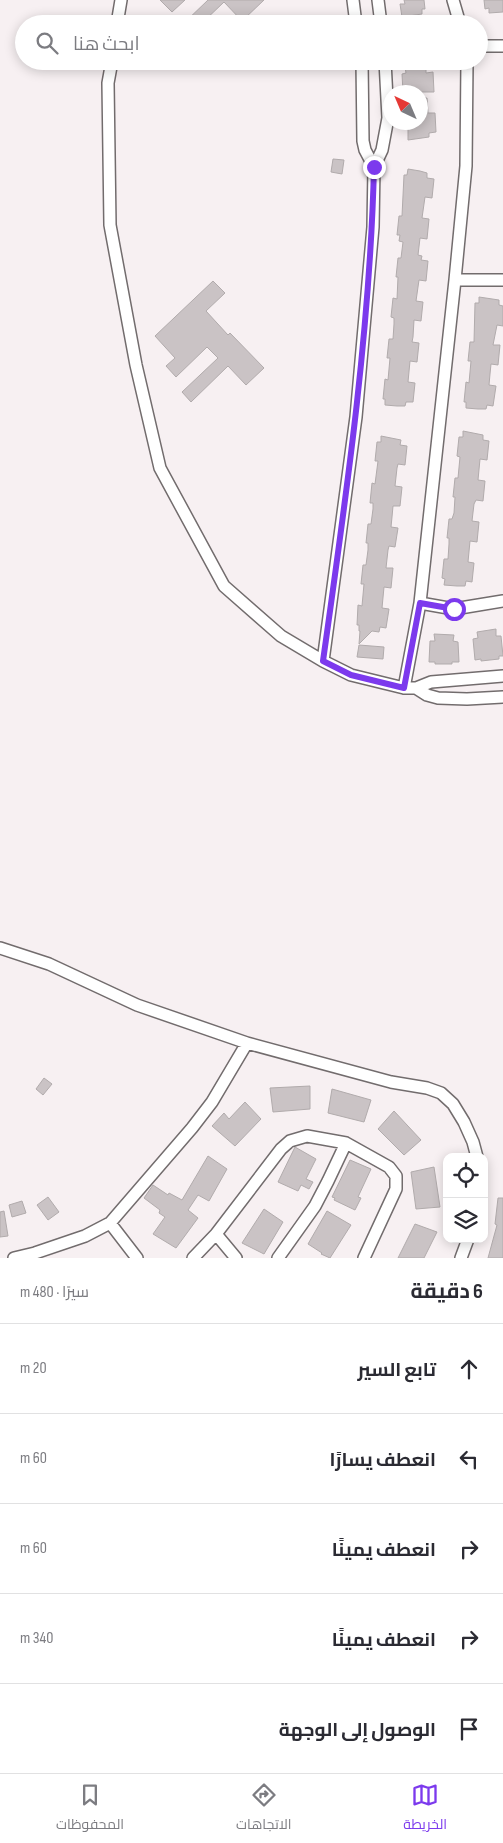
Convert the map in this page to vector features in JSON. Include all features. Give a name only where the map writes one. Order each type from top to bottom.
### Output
[{"type":"street","points":[[118,15],[121,0]]},
{"type":"street","points":[[352,0],[354,15]]},
{"type":"street","points":[[378,0],[380,15]]},
{"type":"street","points":[[453,0],[457,15]]},
{"type":"street","points":[[488,46],[503,46]]},
{"type":"street","points":[[110,70],[108,83],[110,225],[136,365],[160,468],[224,586],[281,636],[351,675],[410,688],[438,698],[503,697]]},
{"type":"street","points":[[362,70],[362,141],[374,167]]},
{"type":"street","points":[[323,661],[356,416],[373,227],[374,167],[382,150],[388,118],[385,70]]},
{"type":"street","points":[[410,688],[456,280],[466,166],[467,70]]},
{"type":"street","points":[[456,280],[503,280]]},
{"type":"street","points":[[420,603],[454,609],[503,601]]},
{"type":"street","points":[[410,688],[431,682],[503,676]]},
{"type":"street","points":[[0,948],[49,964],[137,1005],[247,1044],[391,1082],[427,1088],[441,1093],[453,1104],[464,1122],[476,1153]]},
{"type":"street","points":[[14,1258],[36,1253],[85,1236],[110,1223],[212,1102],[247,1044]]},
{"type":"street","points":[[193,1258],[216,1234],[280,1149],[290,1141],[307,1136],[346,1143],[389,1167],[396,1176],[396,1189],[365,1258]]},
{"type":"street","points":[[278,1258],[315,1206],[346,1143]]},
{"type":"street","points":[[110,1223],[137,1258]]},
{"type":"street","points":[[216,1234],[236,1258]]},
{"type":"street","points":[[461,1258],[467,1243]]},
{"type":"building","points":[[160,0],[185,0],[172,12]]},
{"type":"building","points":[[208,0],[264,0],[248,15],[236,15],[224,2],[210,15],[192,15]]},
{"type":"building","points":[[404,0],[424,0],[425,9],[422,9],[422,14],[402,15],[400,4],[405,4]]},
{"type":"building","points":[[484,0],[503,0],[503,12],[489,13],[489,8],[485,9]]},
{"type":"building","points":[[406,70],[426,70],[426,73],[433,72],[434,92],[428,92],[428,85],[403,85],[402,74],[406,73]]},
{"type":"building","points":[[428,113],[435,113],[436,132],[429,133],[429,137],[408,140],[408,130],[428,130]]},
{"type":"building","points":[[333,159],[344,160],[342,174],[331,172]]},
{"type":"building","points":[[408,169],[427,173],[427,178],[434,179],[432,198],[425,197],[422,218],[429,219],[427,239],[420,238],[418,255],[422,256],[421,260],[428,261],[426,281],[419,280],[416,301],[423,302],[421,321],[414,320],[412,342],[419,343],[417,362],[410,361],[408,382],[415,383],[413,402],[406,402],[405,406],[397,406],[385,405],[385,399],[383,399],[385,379],[388,380],[390,358],[387,358],[389,339],[393,339],[394,318],[391,317],[393,298],[397,299],[398,277],[396,277],[398,258],[401,258],[403,242],[399,241],[400,235],[397,235],[399,216],[402,216],[404,175],[407,175]]},
{"type":"building","points":[[213,281],[225,293],[206,311],[228,335],[230,333],[264,368],[246,385],[228,366],[191,402],[182,392],[218,358],[207,347],[176,377],[166,366],[175,358],[155,336]]},
{"type":"building","points":[[479,297],[499,300],[499,305],[503,306],[503,326],[497,325],[493,345],[500,345],[498,365],[491,364],[490,374],[489,385],[496,386],[493,406],[487,405],[486,409],[466,408],[466,402],[464,402],[466,382],[469,383],[471,361],[468,361],[470,342],[474,342],[475,303],[479,303]]},
{"type":"building","points":[[463,431],[483,435],[483,440],[489,441],[487,460],[480,459],[478,480],[485,481],[483,501],[476,500],[474,504],[472,521],[479,522],[477,542],[470,541],[468,562],[474,563],[472,582],[466,581],[465,586],[444,585],[445,579],[442,578],[444,559],[448,559],[449,538],[447,538],[449,519],[452,519],[454,513],[455,478],[458,478],[460,457],[457,456],[459,437],[463,437]]},
{"type":"building","points":[[381,436],[401,440],[400,445],[407,446],[405,465],[398,464],[397,468],[395,486],[402,487],[400,506],[393,506],[391,527],[398,528],[395,547],[389,546],[388,550],[386,568],[393,568],[391,588],[384,587],[382,608],[389,609],[386,628],[380,627],[379,632],[372,631],[359,644],[360,631],[359,625],[357,625],[358,605],[362,606],[364,584],[361,584],[363,565],[366,565],[368,524],[371,524],[373,509],[373,503],[370,503],[372,483],[375,484],[378,461],[375,461],[377,442],[381,442]]},
{"type":"building","points":[[496,629],[496,636],[501,636],[503,656],[499,656],[499,659],[475,660],[473,639],[478,638],[477,632]]},
{"type":"building","points":[[434,634],[454,635],[453,641],[458,642],[459,662],[435,664],[435,662],[429,662],[430,641],[435,641]]},
{"type":"building","points":[[359,645],[384,647],[383,659],[357,657]]},
{"type":"building","points":[[44,1078],[52,1084],[43,1095],[36,1089]]},
{"type":"building","points":[[310,1086],[310,1109],[273,1112],[270,1088]]},
{"type":"building","points":[[332,1089],[371,1100],[364,1122],[328,1113]]},
{"type":"building","points":[[245,1102],[261,1119],[235,1146],[212,1126],[224,1113],[229,1119]]},
{"type":"building","points":[[394,1111],[421,1140],[404,1155],[378,1129]]},
{"type":"building","points":[[295,1147],[316,1159],[306,1179],[313,1182],[309,1189],[301,1185],[298,1191],[278,1182]]},
{"type":"building","points":[[208,1156],[227,1169],[209,1201],[198,1195],[188,1210],[198,1218],[176,1248],[153,1234],[165,1217],[159,1213],[160,1210],[144,1198],[153,1185],[168,1195],[169,1193],[182,1200]]},
{"type":"building","points":[[350,1160],[371,1169],[358,1197],[361,1198],[355,1210],[334,1200],[335,1198],[332,1197]]},
{"type":"building","points":[[434,1167],[440,1207],[416,1209],[411,1172]]},
{"type":"building","points":[[48,1197],[59,1212],[48,1220],[37,1205]]},
{"type":"building","points":[[498,1198],[503,1198],[503,1258],[488,1258],[497,1225],[495,1224]]},
{"type":"building","points":[[22,1201],[26,1213],[12,1217],[9,1205]]},
{"type":"building","points":[[264,1209],[283,1222],[264,1254],[242,1243]]},
{"type":"building","points":[[4,1211],[8,1236],[0,1237],[0,1212]]},
{"type":"building","points":[[327,1211],[351,1225],[330,1258],[308,1244]]},
{"type":"building","points":[[415,1224],[437,1232],[424,1258],[398,1258]]},
{"type":"route","points":[[374,167],[373,227],[356,416],[323,661],[351,675],[404,688],[420,603],[454,609]]}]
